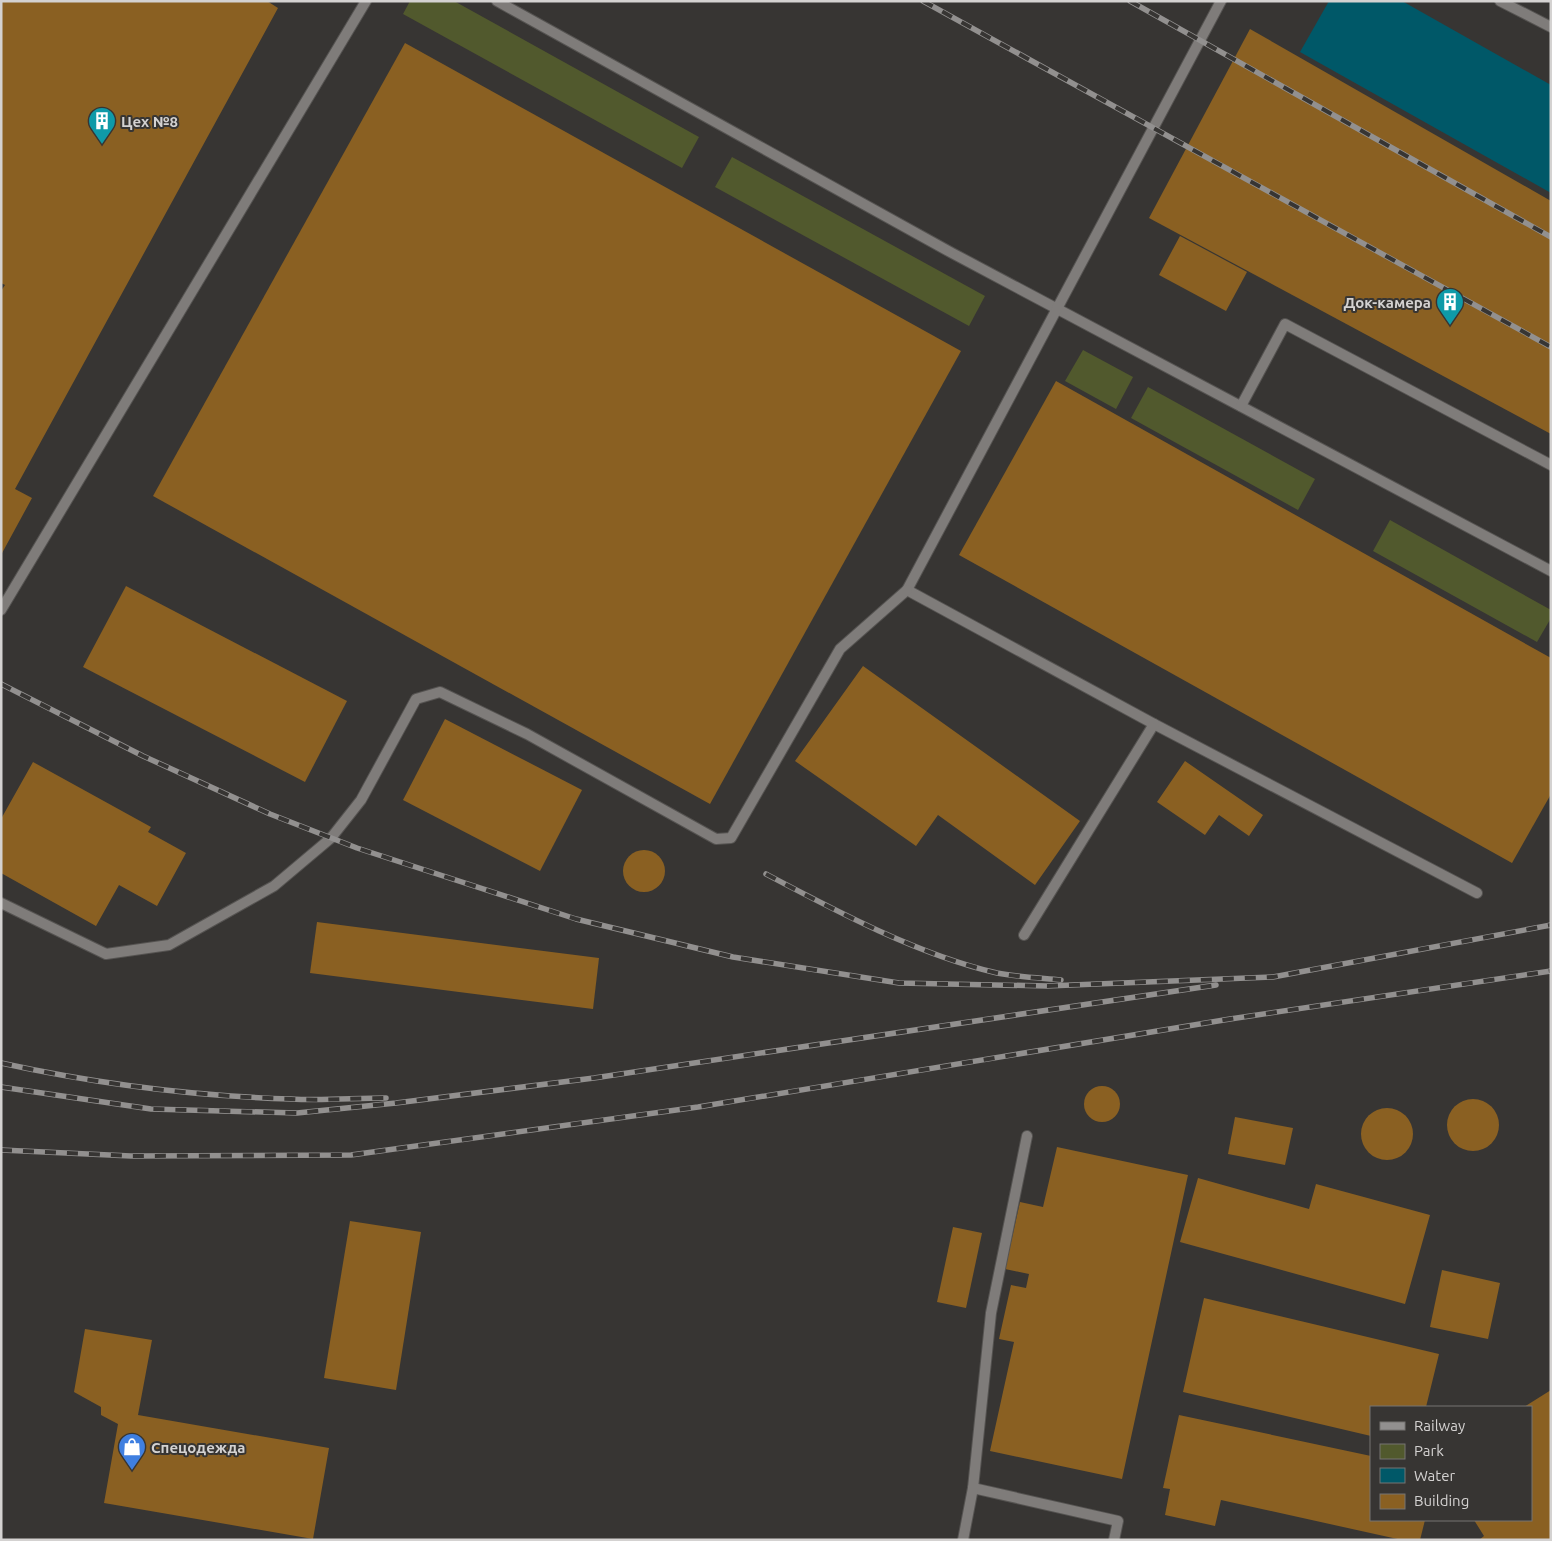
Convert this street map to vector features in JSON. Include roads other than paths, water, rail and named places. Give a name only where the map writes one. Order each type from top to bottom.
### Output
[{"type":"lane","points":[[1,610],[366,1]]},
{"type":"lane","points":[[497,1],[952,254],[1551,571]]},
{"type":"lane","points":[[1,903],[106,954],[169,945],[274,886],[331,838],[361,800],[416,699],[440,692],[527,734],[716,839],[731,838],[840,649],[907,590],[1221,1]]},
{"type":"lane","points":[[1500,1],[1551,27]]},
{"type":"lane","points":[[1241,406],[1285,324],[1551,465]]},
{"type":"lane","points":[[907,590],[1154,724],[1477,893]]},
{"type":"lane","points":[[1024,935],[1154,724]]},
{"type":"lane","points":[[963,1540],[973,1488],[991,1313],[1027,1136]]},
{"type":"lane","points":[[973,1488],[1118,1521],[1114,1540]]},
{"type":"water","points":[[1329,1],[1402,1],[1551,85],[1551,193],[1300,52]]},
{"type":"railway","points":[[923,1],[1551,347]]},
{"type":"railway","points":[[1130,1],[1551,237]]},
{"type":"railway","points":[[1,684],[143,756],[270,814],[357,848],[576,919],[733,957],[899,983],[1047,986],[1273,977],[1551,925]]},
{"type":"railway","points":[[766,874],[849,917],[908,944],[938,955],[997,973],[1061,980]]},
{"type":"railway","points":[[1,1150],[131,1156],[351,1155],[698,1107],[1230,1019],[1551,971]]},
{"type":"railway","points":[[1,1087],[151,1109],[297,1113],[396,1103],[594,1078],[1216,985]]},
{"type":"railway","points":[[1,1063],[109,1083],[181,1092],[303,1100],[386,1098]]},
{"type":"place","name":"Цех №8","points":[[102,145]]},
{"type":"place","name":"Док-камера","points":[[1450,326]]},
{"type":"place","name":"Спецодежда","points":[[132,1471]]}]
